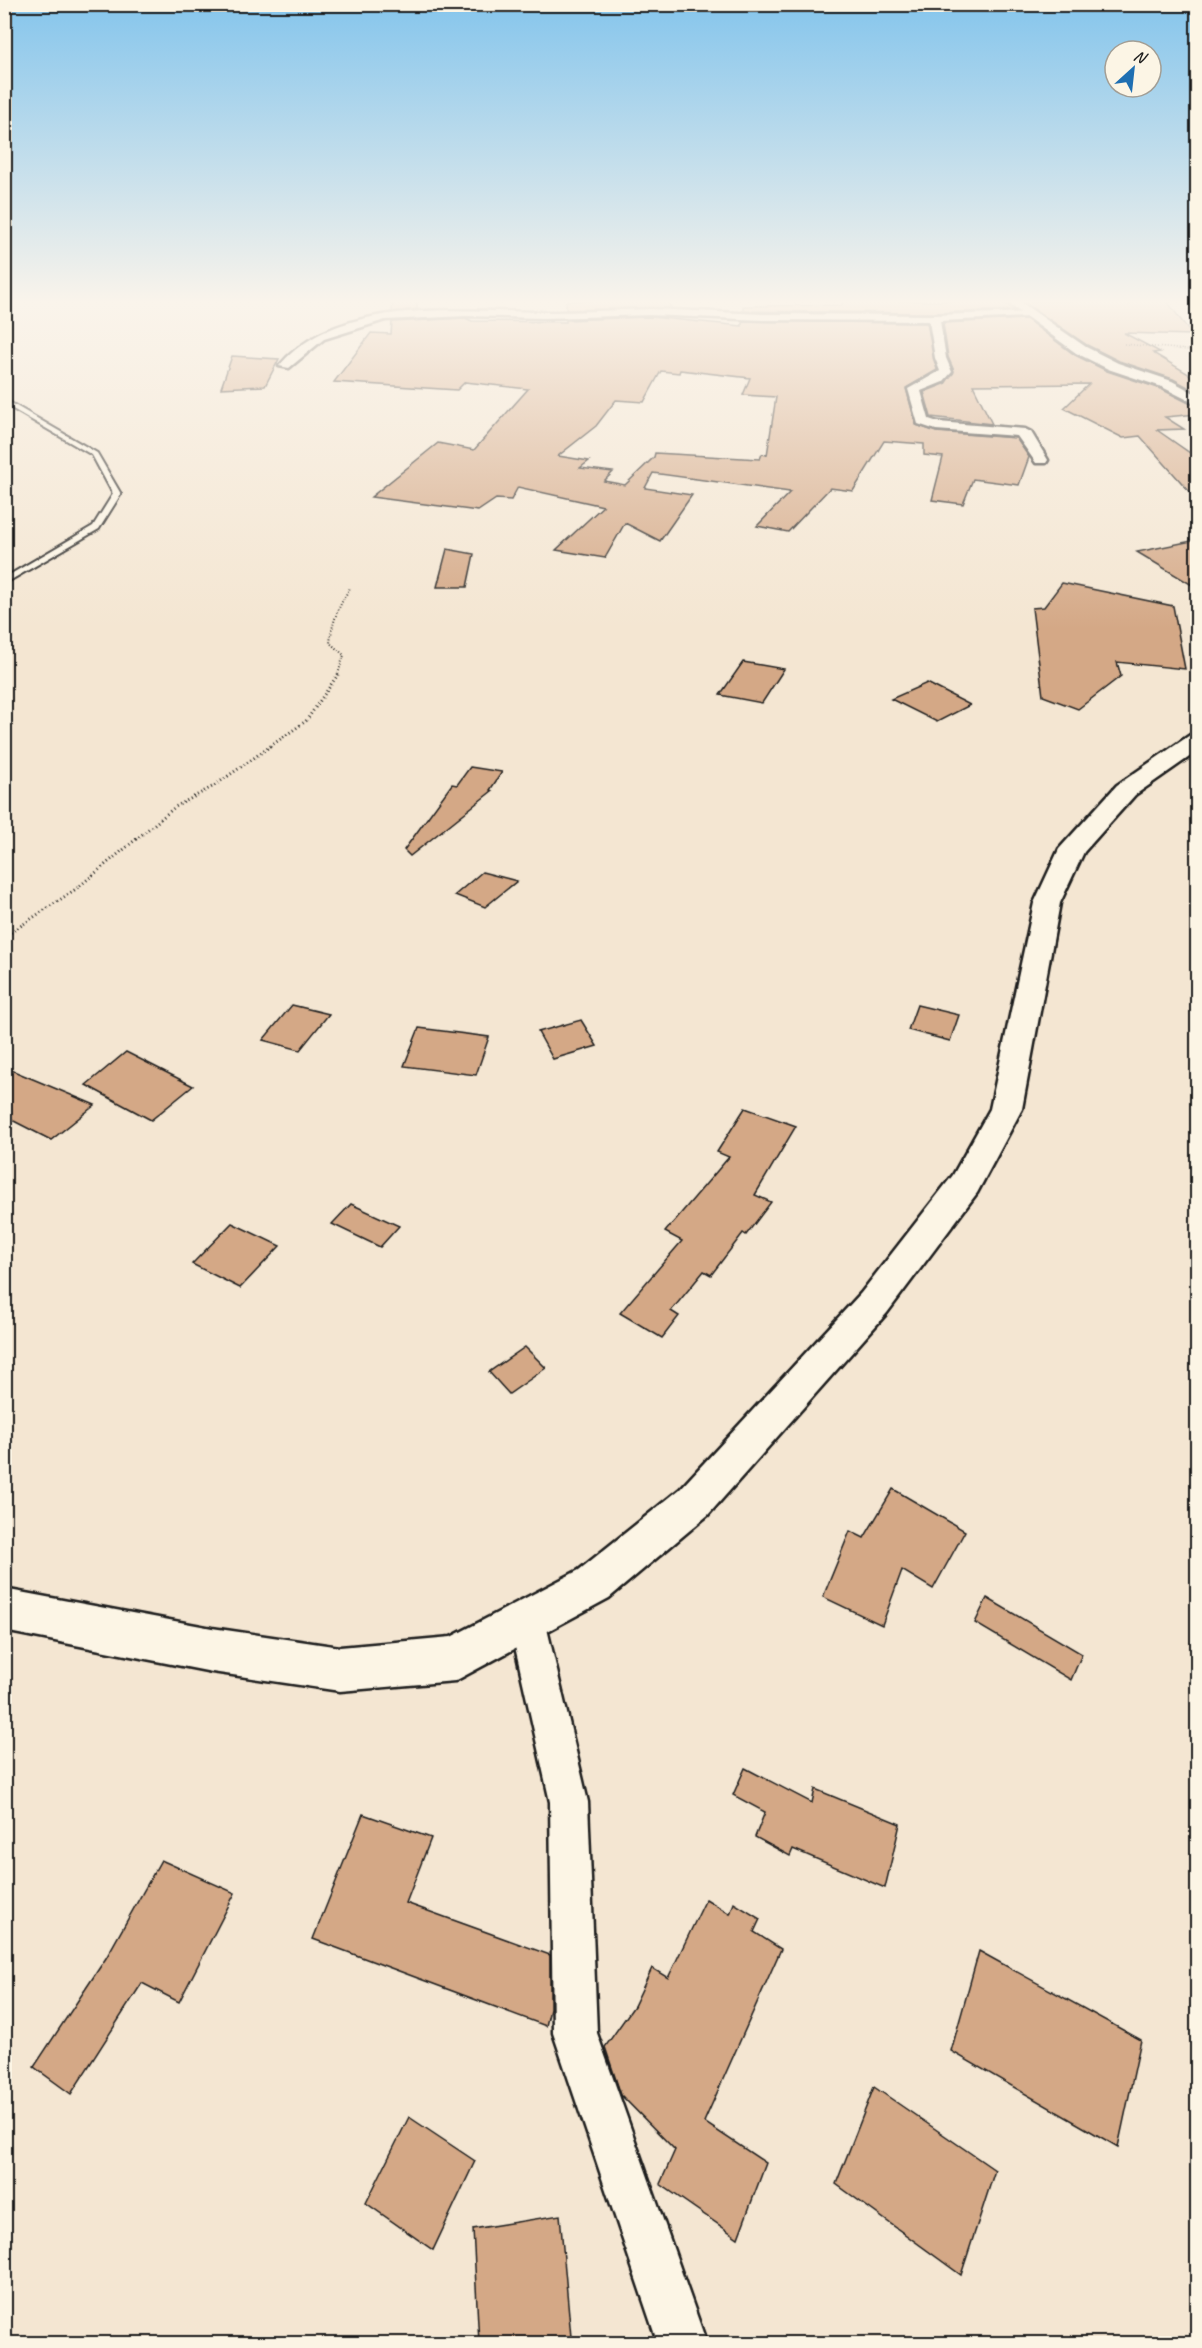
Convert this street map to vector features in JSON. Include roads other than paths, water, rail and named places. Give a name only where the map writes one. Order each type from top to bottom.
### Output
[{"type":"street","points":[[920,411],[923,422],[936,426],[1020,432],[1026,435],[1041,460]]},
{"type":"street","points":[[4,1610],[212,1650],[340,1670],[455,1659],[594,1584],[694,1502],[874,1303],[965,1184],[1006,1109],[1047,903],[1072,849],[1126,790],[1197,740]]},
{"type":"street","points":[[527,1620],[569,1802],[575,2033],[683,2343]]},
{"type":"lane","points":[[4,582],[96,527],[117,494],[95,454],[20,411]]}]
